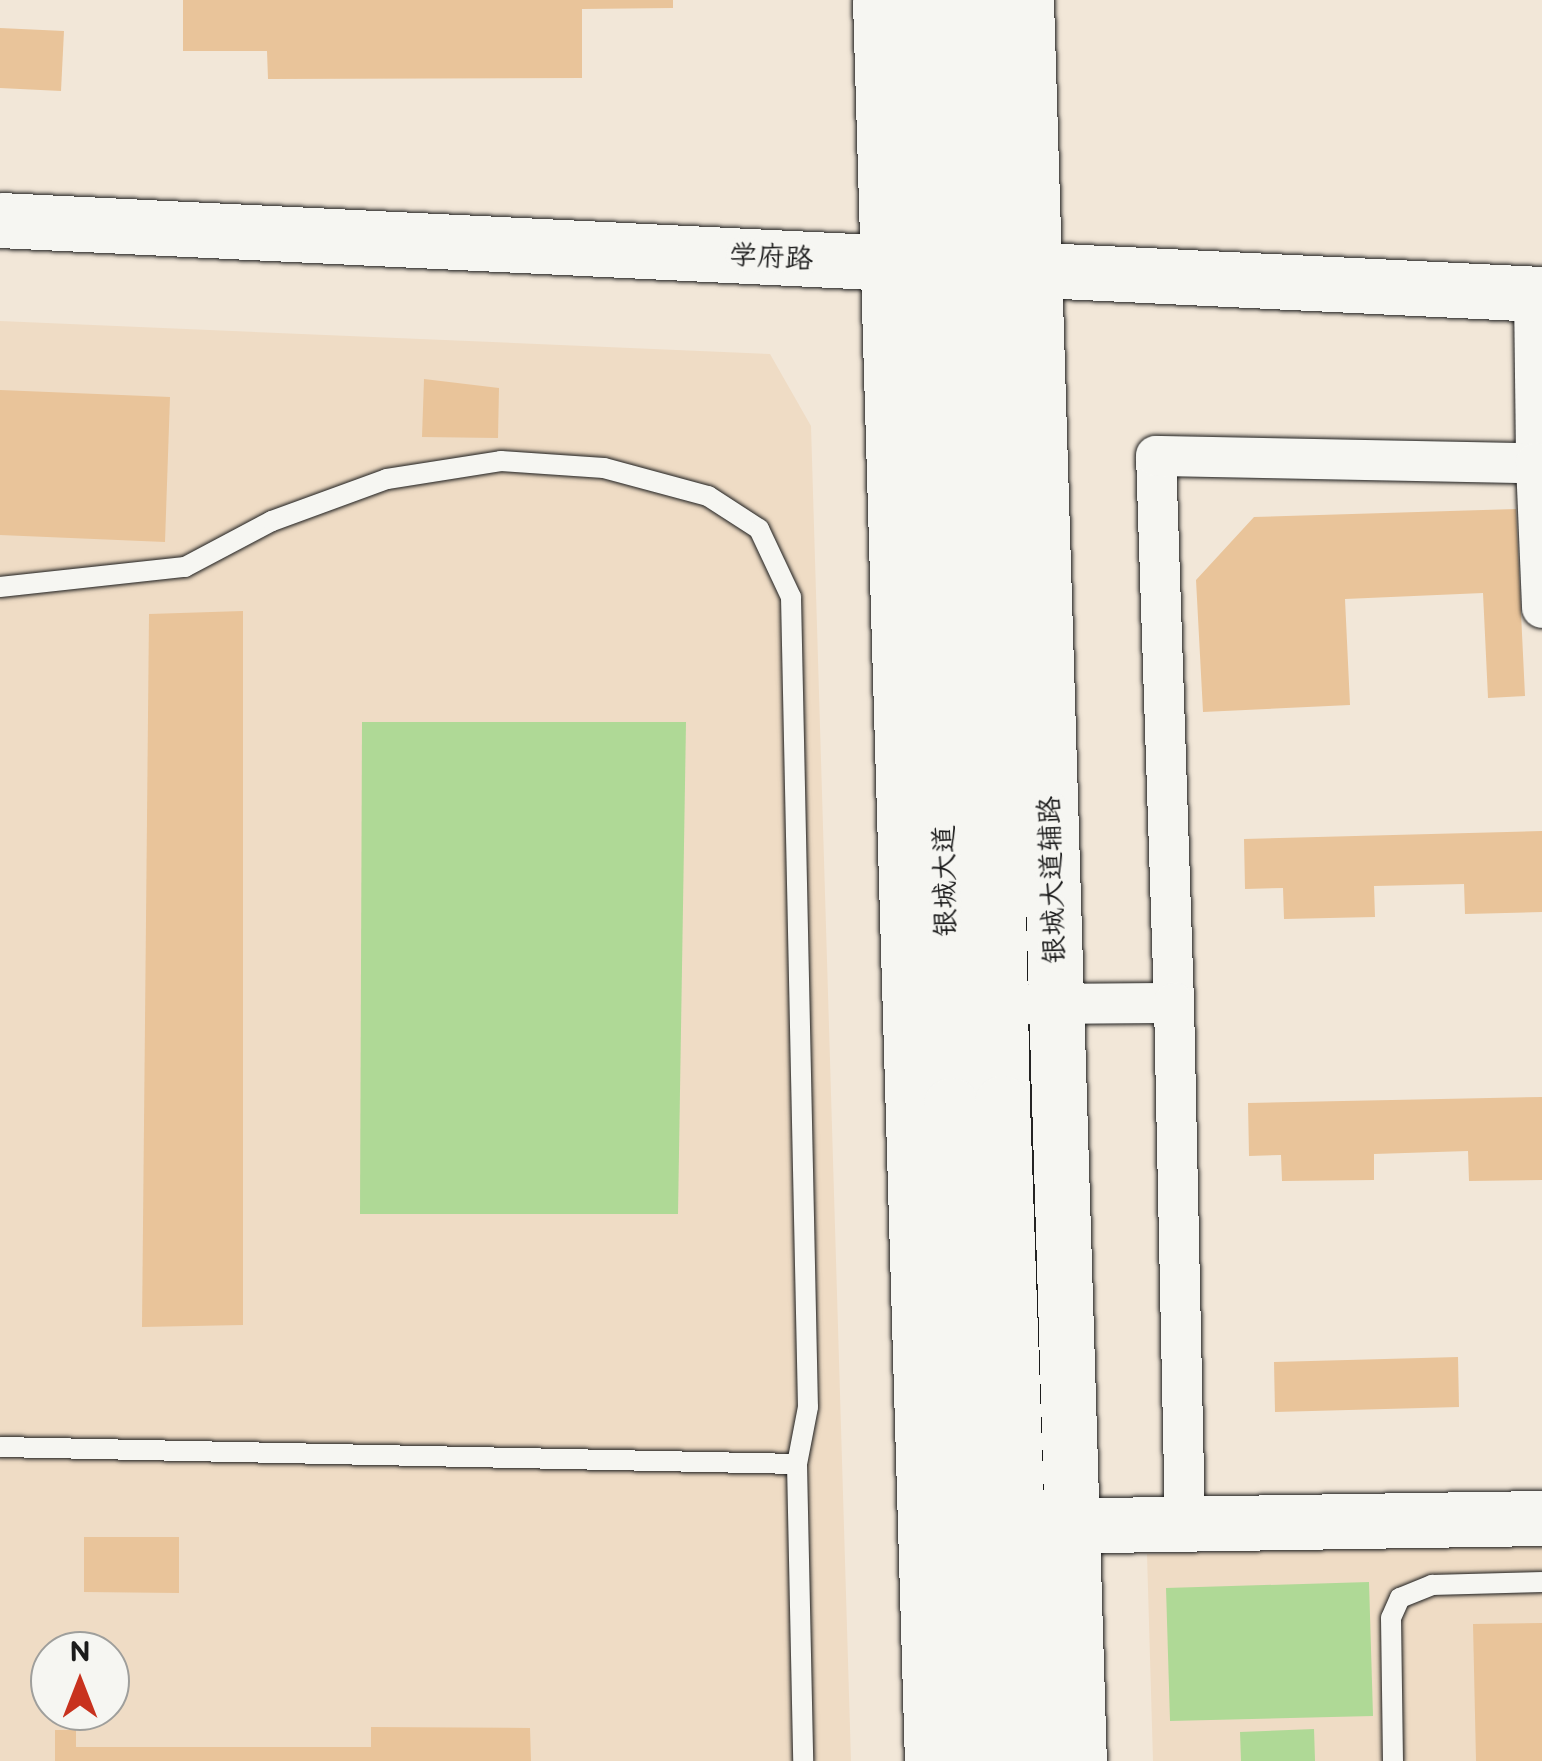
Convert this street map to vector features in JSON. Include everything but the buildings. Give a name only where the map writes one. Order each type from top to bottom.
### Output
[{"type":"street","name":"银城大道辅路","points":[[880,0],[960,267],[1057,1004],[1079,1761]]},
{"type":"street","name":"银城大道","points":[[928,0],[960,267],[1000,1004],[991,1527],[974,1761]]},
{"type":"street","name":"银城大道","points":[[980,0],[960,267],[991,1527],[1025,1761]]},
{"type":"street","name":"银城大道辅路","points":[[932,1761],[960,267],[1026,0]]},
{"type":"street","name":"学府路","points":[[0,220],[1538,293]]},
{"type":"street","points":[[1538,293],[1536,463],[1542,608]]},
{"type":"street","points":[[1185,1523],[1174,1002],[1156,456],[1536,463]]},
{"type":"street","points":[[1000,1004],[1174,1002]]},
{"type":"street","points":[[991,1527],[1542,1518]]},
{"type":"lane","points":[[0,587],[185,567],[272,521],[386,479],[500,460],[604,468],[708,496],[759,530],[791,597],[808,1407],[797,1464],[804,1761]]},
{"type":"lane","points":[[0,1447],[797,1464]]},
{"type":"lane","points":[[1393,1761],[1390,1618],[1400,1598],[1432,1585],[1542,1582]]},
{"type":"shaded area","points":[[0,321],[770,354],[811,426],[851,1761],[0,1761]]},
{"type":"shaded area","points":[[1542,1541],[1542,1761],[1153,1761],[1147,1554]]},
{"type":"green space","points":[[362,722],[686,722],[678,1214],[360,1214]]},
{"type":"green space","points":[[1369,1582],[1373,1716],[1170,1721],[1166,1588]]},
{"type":"green space","points":[[1314,1729],[1315,1761],[1241,1761],[1240,1732]]}]
